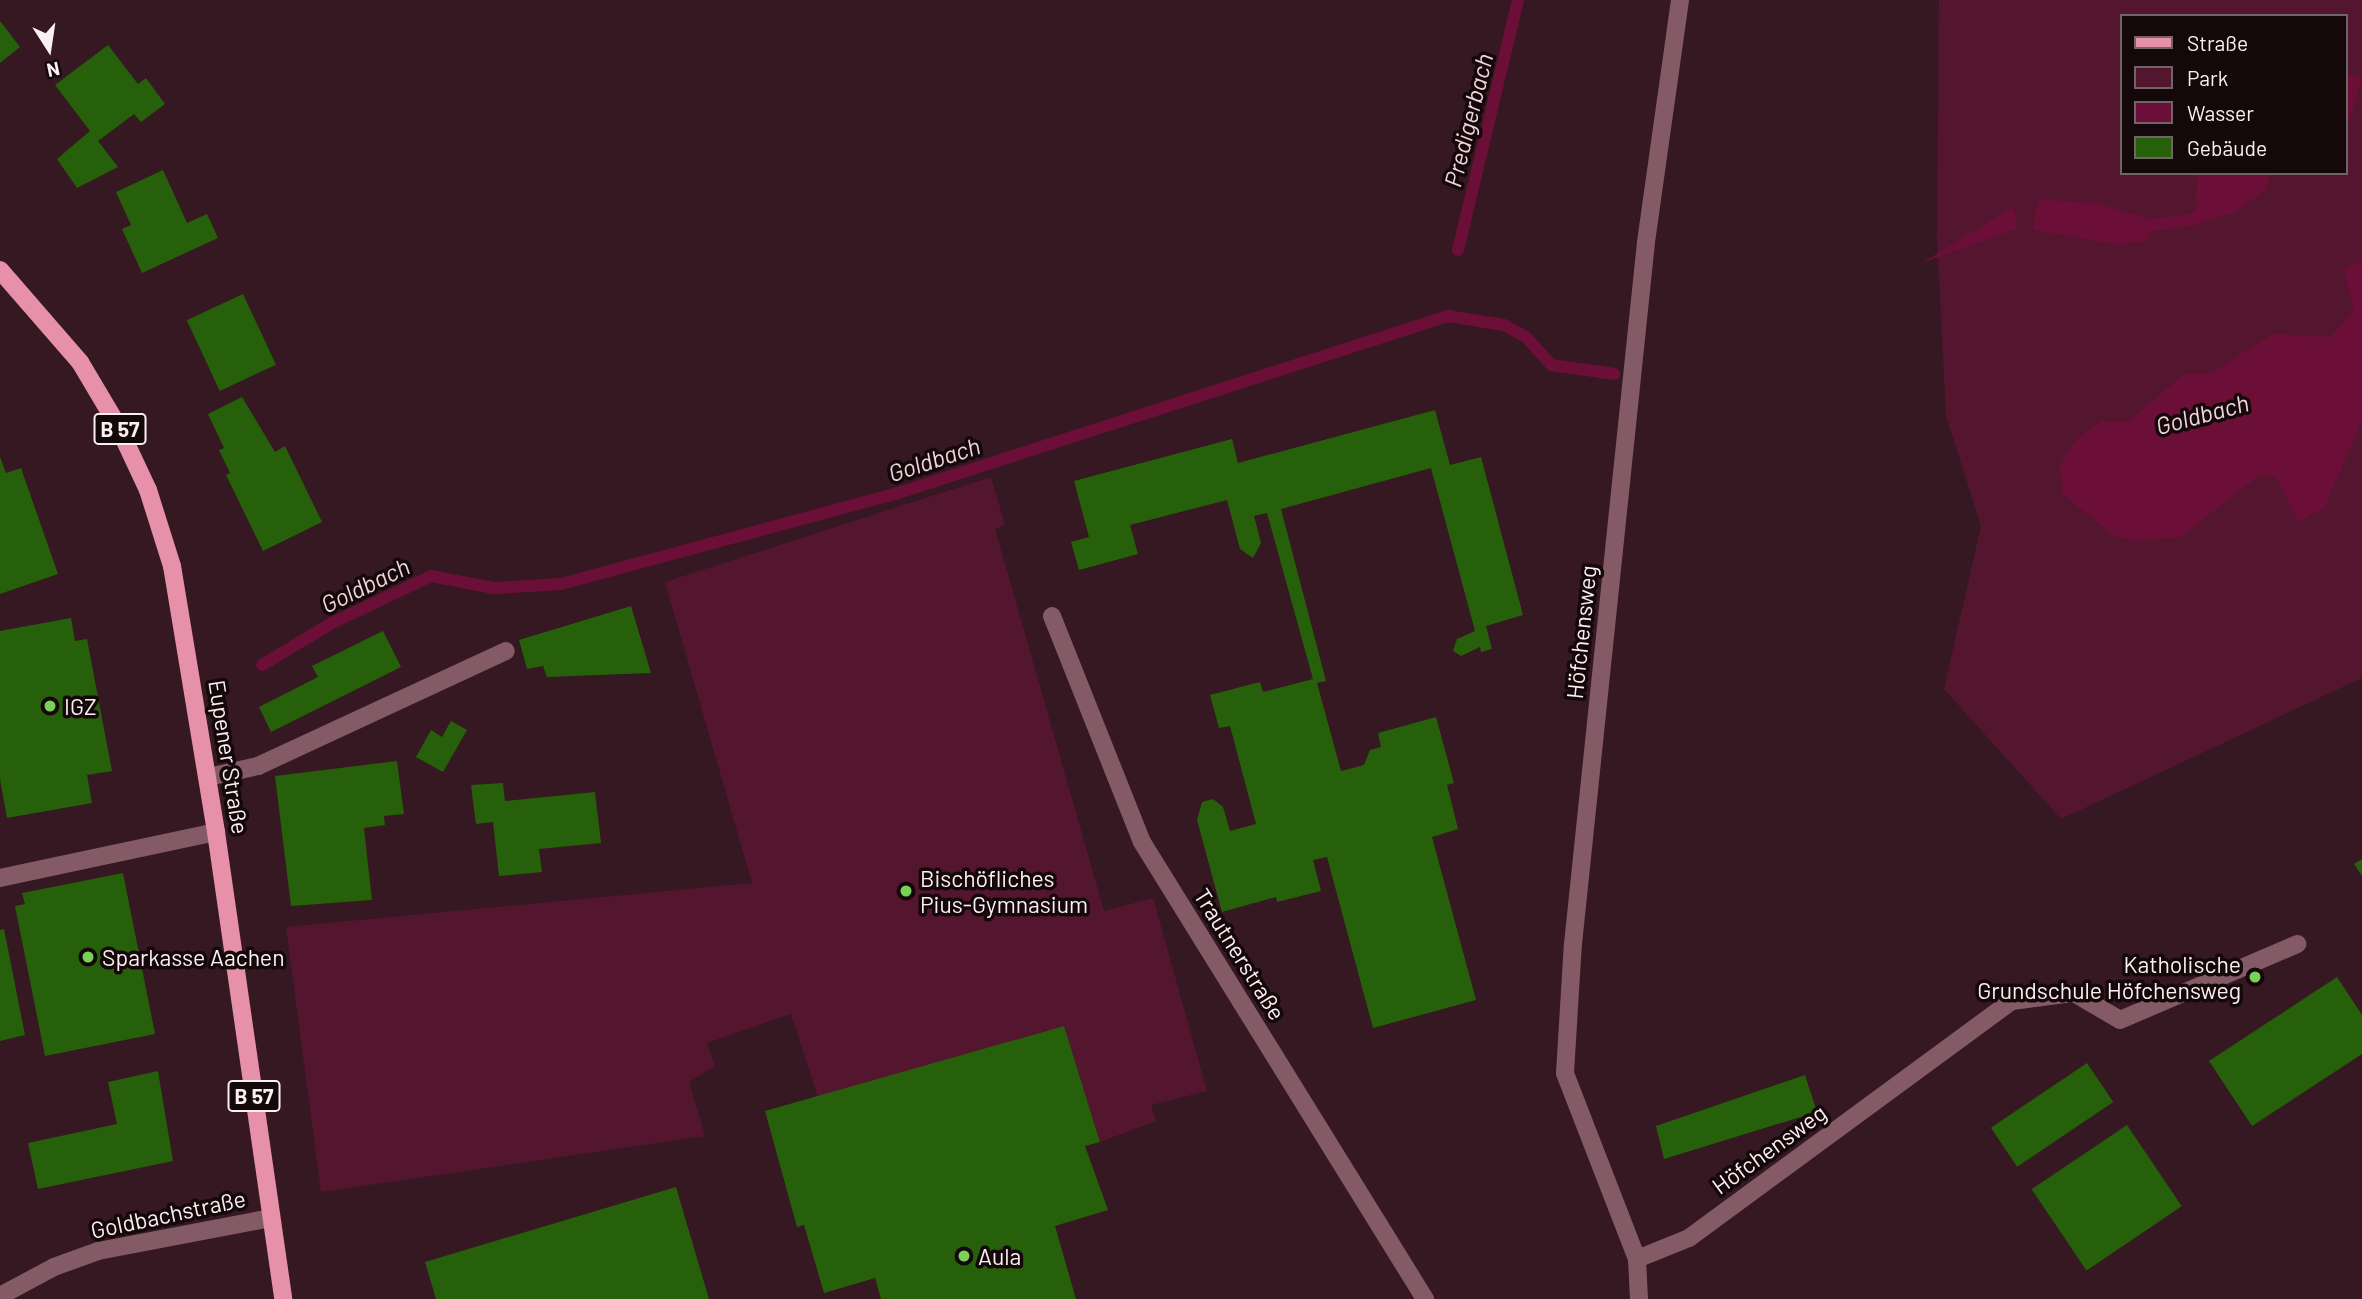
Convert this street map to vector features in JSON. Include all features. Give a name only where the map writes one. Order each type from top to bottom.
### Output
[{"type":"main road","name":"Eupener Straße","points":[[0,270],[80,362],[118,426],[148,490],[172,566],[208,777],[283,1299]]},
{"type":"street","name":"Höfchensweg","points":[[1639,1299],[1637,1259],[1565,1073],[1573,944],[1643,269],[1680,0]]},
{"type":"street","name":"Trautnerstraße","points":[[1052,616],[1142,842],[1425,1299]]},
{"type":"street","points":[[208,777],[258,766],[506,651]]},
{"type":"street","points":[[0,878],[216,832]]},
{"type":"street","name":"Höfchensweg","points":[[1637,1259],[1689,1238],[2012,1001],[2074,993],[2120,1020],[2298,944]]},
{"type":"street","name":"Goldbachstraße","points":[[0,1296],[54,1267],[98,1251],[271,1218]]},
{"type":"green space","points":[[1939,0],[2362,0],[2362,678],[2061,819],[1944,689],[1981,526],[1946,416],[1937,238]]},
{"type":"green space","name":"Bischöfliches Pius-Gymnasium","points":[[991,477],[1005,525],[995,529],[1104,911],[1153,898],[1207,1091],[1151,1105],[1156,1121],[1100,1142],[1064,1026],[818,1097],[791,1014],[707,1043],[715,1066],[689,1082],[705,1136],[321,1192],[286,927],[752,883],[665,582]]},
{"type":"water","points":[[2348,74],[2362,79],[2348,125]]},
{"type":"water","points":[[2197,175],[2270,175],[2266,190],[2235,212],[2202,222],[2196,219]]},
{"type":"water","points":[[2038,199],[2098,204],[2149,218],[2153,228],[2146,241],[2114,244],[2033,230]]},
{"type":"water","points":[[2013,207],[2018,228],[1922,263]]},
{"type":"water","points":[[2362,261],[2362,421],[2324,508],[2298,521],[2277,478],[2261,474],[2180,537],[2134,541],[2113,535],[2063,494],[2060,465],[2076,440],[2101,421],[2128,422],[2184,374],[2211,373],[2273,334],[2330,337],[2354,311],[2344,269]]},
{"type":"building","points":[[0,21],[20,47],[0,63]]},
{"type":"building","points":[[108,45],[138,84],[146,78],[165,104],[141,122],[134,114],[98,141],[118,167],[77,188],[57,159],[90,131],[55,85]]},
{"type":"building","points":[[163,170],[187,223],[207,214],[218,238],[142,273],[122,229],[131,225],[116,192]]},
{"type":"building","points":[[243,294],[276,365],[220,391],[187,320]]},
{"type":"building","points":[[242,397],[275,452],[285,446],[322,522],[263,551],[226,475],[230,473],[219,450],[224,448],[208,414]]},
{"type":"building","points":[[1435,410],[1450,465],[1481,457],[1523,615],[1486,626],[1492,649],[1481,652],[1480,647],[1461,656],[1453,651],[1457,639],[1475,631],[1431,468],[1281,509],[1326,681],[1317,683],[1341,771],[1364,765],[1370,750],[1381,747],[1378,733],[1436,717],[1454,783],[1447,785],[1458,829],[1432,837],[1476,1000],[1373,1028],[1327,857],[1313,860],[1321,891],[1277,902],[1276,897],[1222,912],[1197,820],[1202,802],[1213,799],[1223,807],[1230,831],[1256,824],[1230,726],[1219,728],[1210,695],[1260,682],[1263,692],[1313,679],[1267,513],[1254,516],[1261,543],[1253,558],[1240,549],[1227,500],[1130,525],[1138,554],[1079,570],[1071,542],[1089,537],[1074,481],[1232,439],[1238,463]]},
{"type":"building","points":[[0,457],[6,473],[21,468],[58,574],[0,594]]},
{"type":"building","points":[[631,606],[651,673],[547,677],[543,666],[527,669],[519,640]]},
{"type":"building","name":"IGZ","points":[[71,618],[75,641],[87,639],[112,771],[87,775],[92,803],[7,818],[0,779],[0,631]]},
{"type":"building","points":[[383,631],[401,667],[271,732],[259,707],[318,677],[312,666]]},
{"type":"building","points":[[451,721],[467,730],[443,772],[416,757],[431,730],[442,737]]},
{"type":"building","points":[[397,761],[404,814],[384,816],[385,825],[364,828],[372,900],[291,906],[275,776]]},
{"type":"building","points":[[503,783],[505,801],[595,792],[601,843],[539,849],[542,872],[499,876],[493,822],[476,824],[471,785]]},
{"type":"building","points":[[2362,859],[2362,876],[2354,864]]},
{"type":"building","points":[[123,873],[155,1034],[45,1056],[15,906],[25,904],[22,893]]},
{"type":"building","points":[[4,929],[25,1035],[0,1041],[0,930]]},
{"type":"building","points":[[2337,977],[2362,1015],[2362,1054],[2252,1126],[2209,1061]]},
{"type":"building","points":[[1064,1026],[1100,1142],[1085,1146],[1108,1210],[1055,1226],[1076,1299],[881,1299],[875,1278],[824,1293],[804,1225],[797,1227],[765,1111]]},
{"type":"building","points":[[2087,1063],[2113,1102],[2017,1167],[1991,1128]]},
{"type":"building","points":[[158,1071],[173,1161],[38,1189],[28,1143],[117,1124],[108,1082]]},
{"type":"building","points":[[1805,1075],[1817,1112],[1664,1159],[1656,1126]]},
{"type":"building","points":[[2127,1125],[2182,1206],[2086,1271],[2032,1189]]},
{"type":"building","points":[[676,1187],[709,1299],[436,1299],[425,1262]]},
{"type":"waterway","name":"Predigerbach","points":[[1458,250],[1518,0]]},
{"type":"waterway","points":[[2136,227],[2196,219],[2205,206]]},
{"type":"waterway","name":"Goldbach","points":[[262,665],[332,623],[431,576],[494,588],[561,584],[895,494],[1448,316],[1504,325],[1527,338],[1551,365],[1614,374]]},
{"type":"place","name":"IGZ","points":[[50,706]]},
{"type":"place","name":"Bischöfliches Pius-Gymnasium","points":[[906,891]]},
{"type":"place","name":"Sparkasse Aachen","points":[[88,957]]},
{"type":"place","name":"Katholische Grundschule Höfchensweg","points":[[2255,977]]},
{"type":"place","name":"Aula","points":[[964,1256]]}]
